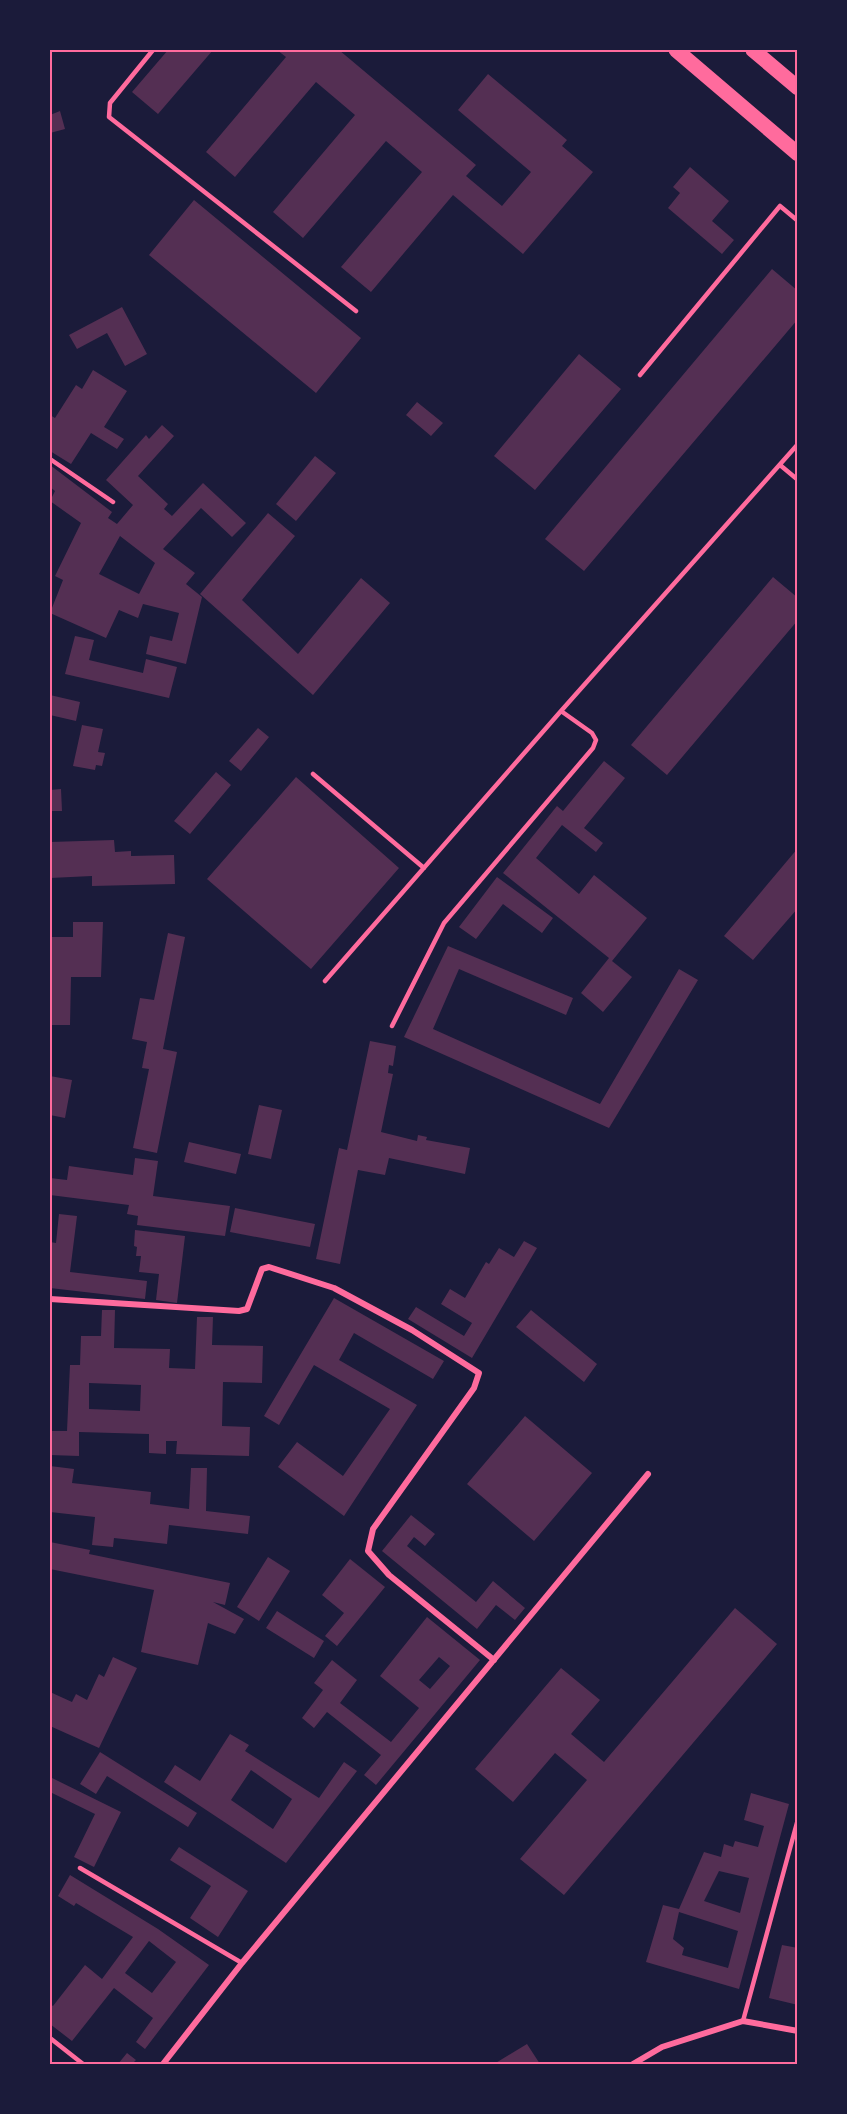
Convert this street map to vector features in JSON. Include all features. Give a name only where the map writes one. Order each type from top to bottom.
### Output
[{"type":"main road","points":[[676,50],[798,154]]},
{"type":"main road","points":[[753,50],[798,88]]},
{"type":"street","points":[[50,1299],[239,1311],[247,1309],[262,1269],[268,1267],[334,1288],[412,1330],[479,1373],[474,1388],[373,1529],[368,1551],[389,1575],[494,1660]]},
{"type":"street","points":[[163,2064],[242,1963],[648,1474]]},
{"type":"street","points":[[633,2064],[662,2047],[743,2021],[798,2031]]},
{"type":"lane","points":[[153,50],[110,103],[109,117],[356,311]]},
{"type":"lane","points":[[640,375],[780,206],[798,220]]},
{"type":"lane","points":[[325,981],[798,444]]},
{"type":"lane","points":[[50,459],[112,502]]},
{"type":"lane","points":[[780,465],[798,480]]},
{"type":"lane","points":[[392,1026],[444,923],[593,748],[596,740],[592,733],[561,711]]},
{"type":"lane","points":[[313,774],[424,868]]},
{"type":"lane","points":[[743,2021],[798,1818]]},
{"type":"lane","points":[[80,1868],[242,1963]]},
{"type":"lane","points":[[50,2038],[83,2064]]},
{"type":"building","points":[[168,50],[213,50],[158,114],[132,92]]},
{"type":"building","points":[[277,50],[339,50],[476,165],[466,176],[502,206],[531,172],[458,110],[488,74],[567,140],[562,146],[593,172],[523,254],[453,195],[371,292],[341,267],[422,172],[386,141],[303,238],[273,212],[355,115],[316,82],[235,177],[206,152],[286,57]]},
{"type":"building","points":[[60,111],[65,129],[50,133],[50,115]]},
{"type":"building","points":[[690,167],[729,201],[712,221],[734,240],[722,254],[668,208],[680,193],[673,187]]},
{"type":"building","points":[[194,200],[361,338],[316,393],[149,255]]},
{"type":"building","points":[[772,269],[798,291],[798,319],[584,571],[545,539]]},
{"type":"building","points":[[122,307],[147,354],[125,366],[107,333],[77,349],[69,335]]},
{"type":"building","points":[[579,354],[621,389],[535,490],[494,456]]},
{"type":"building","points":[[93,370],[127,391],[104,427],[124,439],[117,449],[91,433],[71,464],[50,451],[50,415],[55,418],[76,385],[82,389]]},
{"type":"building","points":[[417,402],[443,423],[431,436],[406,415]]},
{"type":"building","points":[[162,425],[174,436],[138,476],[168,504],[164,509],[172,516],[203,483],[246,523],[232,537],[201,508],[163,549],[195,573],[186,584],[202,597],[186,664],[146,654],[150,636],[172,641],[179,613],[143,604],[138,618],[119,610],[106,638],[50,613],[63,580],[55,576],[81,523],[50,501],[55,491],[50,487],[50,465],[112,512],[108,518],[117,524],[133,505],[106,480],[146,435],[149,439]],"holes":[[[120,536],[155,563],[139,594],[99,574]]]},
{"type":"building","points":[[315,456],[336,473],[296,521],[276,504]]},
{"type":"building","points":[[268,513],[295,536],[242,600],[298,654],[361,578],[390,603],[313,695],[200,594]]},
{"type":"building","points":[[773,577],[798,598],[798,620],[667,775],[631,745]]},
{"type":"building","points":[[75,636],[94,640],[89,660],[143,673],[146,659],[177,667],[169,698],[65,674]]},
{"type":"building","points":[[50,695],[80,702],[76,721],[50,715]]},
{"type":"building","points":[[82,725],[103,729],[98,752],[105,753],[102,766],[96,765],[95,770],[73,766]]},
{"type":"building","points":[[258,728],[269,737],[241,771],[229,761]]},
{"type":"building","points":[[604,761],[625,778],[584,828],[603,843],[596,852],[562,825],[536,858],[579,894],[594,875],[647,918],[612,961],[632,977],[603,1012],[581,993],[609,958],[503,873],[557,806],[563,811]]},
{"type":"building","points":[[216,772],[231,785],[190,834],[174,821]]},
{"type":"building","points":[[296,777],[399,868],[311,969],[207,879]]},
{"type":"building","points":[[61,789],[62,811],[50,811],[50,790]]},
{"type":"building","points":[[114,840],[115,852],[131,851],[131,856],[174,855],[175,884],[92,886],[92,876],[50,878],[50,842]]},
{"type":"building","points":[[798,848],[798,908],[753,960],[724,936]]},
{"type":"building","points":[[497,877],[553,918],[542,933],[503,904],[476,939],[459,927]]},
{"type":"building","points":[[73,922],[103,922],[101,977],[71,977],[70,1025],[50,1025],[50,937],[73,937]]},
{"type":"building","points":[[168,933],[185,937],[163,1049],[177,1052],[157,1153],[133,1148],[149,1069],[142,1068],[147,1042],[132,1039],[140,998],[154,1000]]},
{"type":"building","points":[[448,946],[573,998],[566,1015],[459,969],[433,1029],[600,1104],[679,969],[698,980],[609,1128],[404,1037]]},
{"type":"building","points":[[370,1041],[396,1046],[393,1066],[389,1065],[388,1073],[393,1074],[381,1132],[417,1141],[418,1135],[427,1137],[426,1140],[470,1148],[465,1174],[389,1158],[385,1175],[358,1170],[340,1264],[316,1259],[339,1148],[347,1150]]},
{"type":"building","points":[[50,1076],[72,1080],[65,1118],[50,1115]]},
{"type":"building","points":[[259,1105],[282,1110],[271,1159],[248,1154]]},
{"type":"building","points":[[189,1142],[241,1154],[236,1174],[184,1162]]},
{"type":"building","points":[[135,1158],[158,1161],[153,1196],[230,1206],[225,1236],[137,1225],[138,1216],[127,1214],[129,1205],[50,1195],[50,1178],[67,1180],[69,1166],[133,1175]]},
{"type":"building","points":[[235,1208],[315,1224],[310,1247],[230,1232]]},
{"type":"building","points":[[59,1214],[77,1216],[70,1272],[147,1281],[145,1299],[50,1288],[50,1242],[56,1243]]},
{"type":"building","points":[[135,1230],[185,1236],[177,1303],[156,1300],[159,1274],[139,1272],[141,1256],[136,1256]]},
{"type":"building","points":[[524,1241],[537,1248],[472,1358],[408,1319],[416,1307],[464,1336],[472,1323],[441,1304],[450,1289],[465,1298],[486,1262],[489,1264],[499,1248],[514,1257]]},
{"type":"building","points":[[334,1298],[444,1361],[433,1379],[354,1333],[339,1360],[417,1405],[344,1516],[278,1467],[297,1442],[343,1476],[390,1409],[314,1365],[279,1425],[264,1416]]},
{"type":"building","points":[[102,1310],[115,1310],[114,1348],[170,1349],[169,1368],[195,1369],[197,1317],[213,1317],[212,1345],[263,1346],[262,1383],[223,1382],[222,1426],[250,1427],[249,1456],[176,1454],[177,1441],[166,1441],[166,1454],[149,1453],[149,1434],[79,1432],[79,1456],[50,1455],[50,1431],[67,1431],[70,1365],[80,1365],[81,1336],[101,1336]],"holes":[[[89,1383],[141,1385],[140,1411],[89,1409]]]},
{"type":"building","points":[[531,1310],[597,1364],[584,1382],[516,1327]]},
{"type":"building","points":[[525,1416],[592,1473],[534,1541],[467,1484]]},
{"type":"building","points":[[50,1466],[74,1469],[72,1483],[151,1492],[150,1504],[189,1509],[191,1468],[207,1468],[206,1511],[250,1516],[248,1534],[169,1525],[167,1544],[114,1538],[113,1547],[92,1545],[95,1517],[50,1512]]},
{"type":"building","points":[[411,1515],[435,1534],[425,1546],[414,1537],[407,1546],[476,1602],[493,1581],[525,1608],[515,1620],[496,1605],[477,1629],[382,1551]]},
{"type":"building","points":[[50,1542],[90,1550],[89,1554],[230,1583],[225,1605],[213,1602],[244,1619],[235,1634],[208,1623],[198,1665],[141,1652],[154,1590],[50,1569]]},
{"type":"building","points":[[268,1557],[290,1571],[259,1621],[237,1607]]},
{"type":"building","points":[[350,1559],[385,1587],[337,1646],[325,1636],[344,1613],[322,1595]]},
{"type":"building","points":[[735,1608],[777,1644],[564,1895],[520,1859],[587,1780],[555,1753],[513,1802],[475,1769],[561,1668],[600,1700],[571,1734],[604,1762]]},
{"type":"building","points":[[277,1611],[324,1641],[314,1658],[266,1628]]},
{"type":"building","points":[[427,1617],[480,1660],[376,1785],[364,1775],[381,1755],[327,1712],[314,1728],[302,1718],[323,1690],[314,1683],[332,1660],[357,1680],[340,1703],[391,1742],[419,1708],[380,1676]],"holes":[[[439,1657],[450,1666],[430,1689],[419,1680]]]},
{"type":"building","points":[[113,1657],[137,1668],[99,1748],[50,1726],[50,1692],[72,1702],[76,1694],[87,1700],[99,1674],[104,1677]]},
{"type":"building","points":[[230,1734],[249,1745],[245,1751],[319,1798],[344,1762],[357,1771],[286,1863],[164,1782],[175,1765],[200,1781]],"holes":[[[251,1770],[292,1799],[273,1829],[231,1800]]]},
{"type":"building","points":[[100,1752],[197,1813],[188,1827],[107,1776],[96,1794],[80,1784]]},
{"type":"building","points":[[50,1777],[121,1812],[94,1867],[74,1857],[95,1814],[50,1792]]},
{"type":"building","points":[[751,1793],[789,1804],[739,1989],[646,1962],[663,1905],[679,1909],[704,1852],[721,1857],[724,1844],[733,1847],[735,1841],[758,1847],[764,1826],[744,1820]],"holes":[[[719,1871],[749,1878],[740,1913],[704,1901]],[[679,1912],[738,1931],[728,1968],[682,1955],[684,1948],[673,1939]]]},
{"type":"building","points":[[179,1847],[248,1891],[218,1937],[190,1918],[211,1886],[170,1860]]},
{"type":"building","points":[[70,1875],[158,1929],[209,1965],[145,2049],[136,2042],[153,2018],[114,1988],[72,2041],[50,2024],[50,2004],[53,2006],[85,1965],[102,1979],[133,1937],[76,1903],[74,1906],[58,1896]],"holes":[[[149,1941],[176,1962],[152,1993],[125,1973]]]},
{"type":"building","points":[[782,1945],[798,1948],[798,2005],[769,1998]]},
{"type":"building","points":[[527,2044],[540,2064],[494,2064]]},
{"type":"building","points":[[127,2053],[136,2060],[132,2064],[118,2064]]}]
